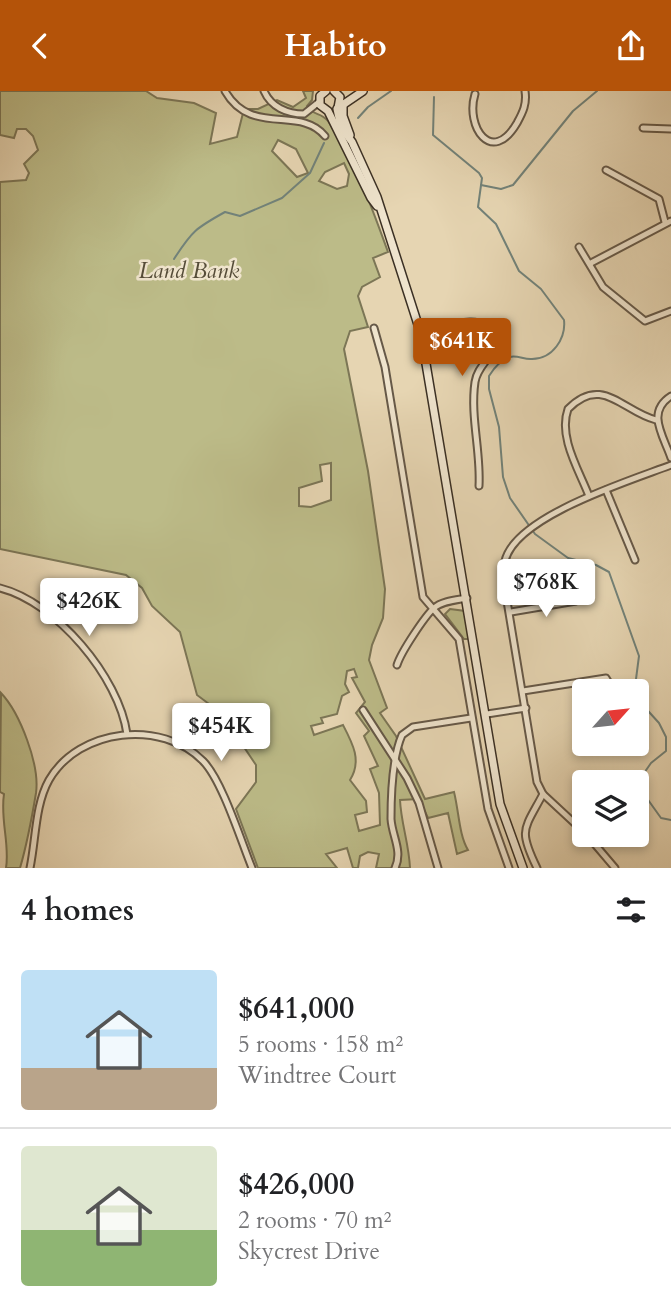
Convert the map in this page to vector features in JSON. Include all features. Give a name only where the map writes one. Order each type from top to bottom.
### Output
[{"type":"main road","points":[[340,107],[363,91]]},
{"type":"main road","points":[[338,92],[340,107],[352,142],[377,197],[378,206],[399,257],[421,334],[500,804],[523,868]]},
{"type":"main road","points":[[321,101],[340,107]]},
{"type":"main road","points":[[321,101],[371,198],[378,206]]},
{"type":"street","points":[[225,91],[234,106],[244,113],[314,125],[325,137]]},
{"type":"street","points":[[264,91],[278,108],[293,113],[307,112],[321,101]]},
{"type":"street","points":[[475,94],[472,111],[480,135],[485,140],[496,142],[506,139],[524,109],[525,91]]},
{"type":"street","points":[[643,128],[671,129]]},
{"type":"street","points":[[591,263],[668,221],[659,199],[606,170]]},
{"type":"street","points":[[579,247],[603,287],[645,321],[671,311]]},
{"type":"street","points":[[421,334],[471,321],[487,325],[494,334],[493,353],[477,373],[474,391],[480,459],[479,486]]},
{"type":"street","points":[[374,328],[385,367],[423,597],[459,639],[488,809],[509,868]]},
{"type":"street","points":[[589,496],[566,438],[564,424],[568,408],[586,396],[601,394],[656,419]]},
{"type":"street","points":[[671,396],[659,405],[656,419],[671,458]]},
{"type":"street","points":[[572,820],[543,794],[537,782],[511,612],[504,583],[505,559],[522,537],[569,504],[671,465]]},
{"type":"street","points":[[606,490],[635,560]]},
{"type":"street","points":[[0,588],[36,603],[66,630],[111,687],[122,712],[127,734]]},
{"type":"street","points":[[397,665],[401,651],[433,608],[447,601],[467,598]]},
{"type":"street","points":[[511,612],[576,601]]},
{"type":"street","points":[[523,691],[572,683]]},
{"type":"street","points":[[487,714],[526,708]]},
{"type":"street","points":[[363,710],[396,759],[419,803],[438,868]]},
{"type":"street","points":[[395,868],[399,856],[391,821],[399,742],[408,730],[471,718]]},
{"type":"street","points":[[30,868],[41,802],[57,769],[81,748],[127,734],[165,737],[185,746],[204,762],[253,868]]},
{"type":"street","points":[[537,868],[523,839],[525,829],[543,794]]},
{"type":"street","points":[[598,847],[615,868]]},
{"type":"green space","name":"Land Bank","points":[[0,91],[146,91],[157,98],[194,103],[216,113],[210,144],[237,137],[244,109],[258,109],[277,100],[293,107],[306,98],[303,91],[313,91],[312,100],[307,106],[328,121],[347,152],[388,252],[373,258],[380,277],[362,287],[358,296],[368,327],[350,331],[344,349],[368,471],[385,589],[383,618],[369,660],[387,708],[380,713],[396,736],[425,799],[454,792],[461,830],[468,850],[457,854],[448,813],[428,818],[419,799],[400,800],[410,868],[376,868],[379,854],[368,852],[360,856],[358,868],[353,868],[347,848],[326,854],[337,868],[258,868],[236,809],[256,782],[256,765],[221,713],[197,695],[180,632],[152,606],[142,588],[126,575],[0,549],[0,182],[26,180],[29,173],[24,164],[38,150],[33,136],[26,129],[17,129],[14,138],[0,135]],"holes":[[[278,140],[296,149],[308,173],[297,177],[272,151]],[[344,163],[349,174],[347,186],[337,189],[319,181],[325,172]],[[331,463],[331,500],[311,507],[299,506],[299,488],[322,481],[320,465]],[[354,669],[357,677],[352,678],[365,702],[356,713],[369,731],[364,736],[378,766],[370,769],[379,793],[380,825],[359,831],[355,815],[367,812],[366,801],[350,780],[356,759],[350,739],[343,725],[314,735],[311,726],[323,723],[321,718],[337,714],[342,696],[349,692],[345,684],[347,671]]]},
{"type":"green space","points":[[450,609],[465,611],[469,639],[464,639],[445,614]]},
{"type":"green space","points":[[1,693],[21,726],[35,768],[36,793],[20,868],[6,868],[4,794],[0,792]]},
{"type":"waterway","points":[[358,118],[368,107],[391,91]]},
{"type":"waterway","points":[[481,185],[501,189],[513,185],[573,111],[597,91]]},
{"type":"waterway","points":[[434,97],[433,135],[479,173],[482,178],[478,207],[496,224],[519,271],[541,289],[564,320],[563,334],[552,351],[539,358],[510,357],[498,365],[489,376],[489,389],[499,427],[503,477],[510,498],[535,534],[568,558],[596,565],[609,572],[639,656],[636,679],[640,702],[659,723],[666,737],[666,751],[651,763],[642,776],[646,797],[661,818],[671,820]]},
{"type":"waterway","points":[[174,259],[195,231],[215,217],[225,212],[240,216],[282,198],[310,173],[324,143]]}]
